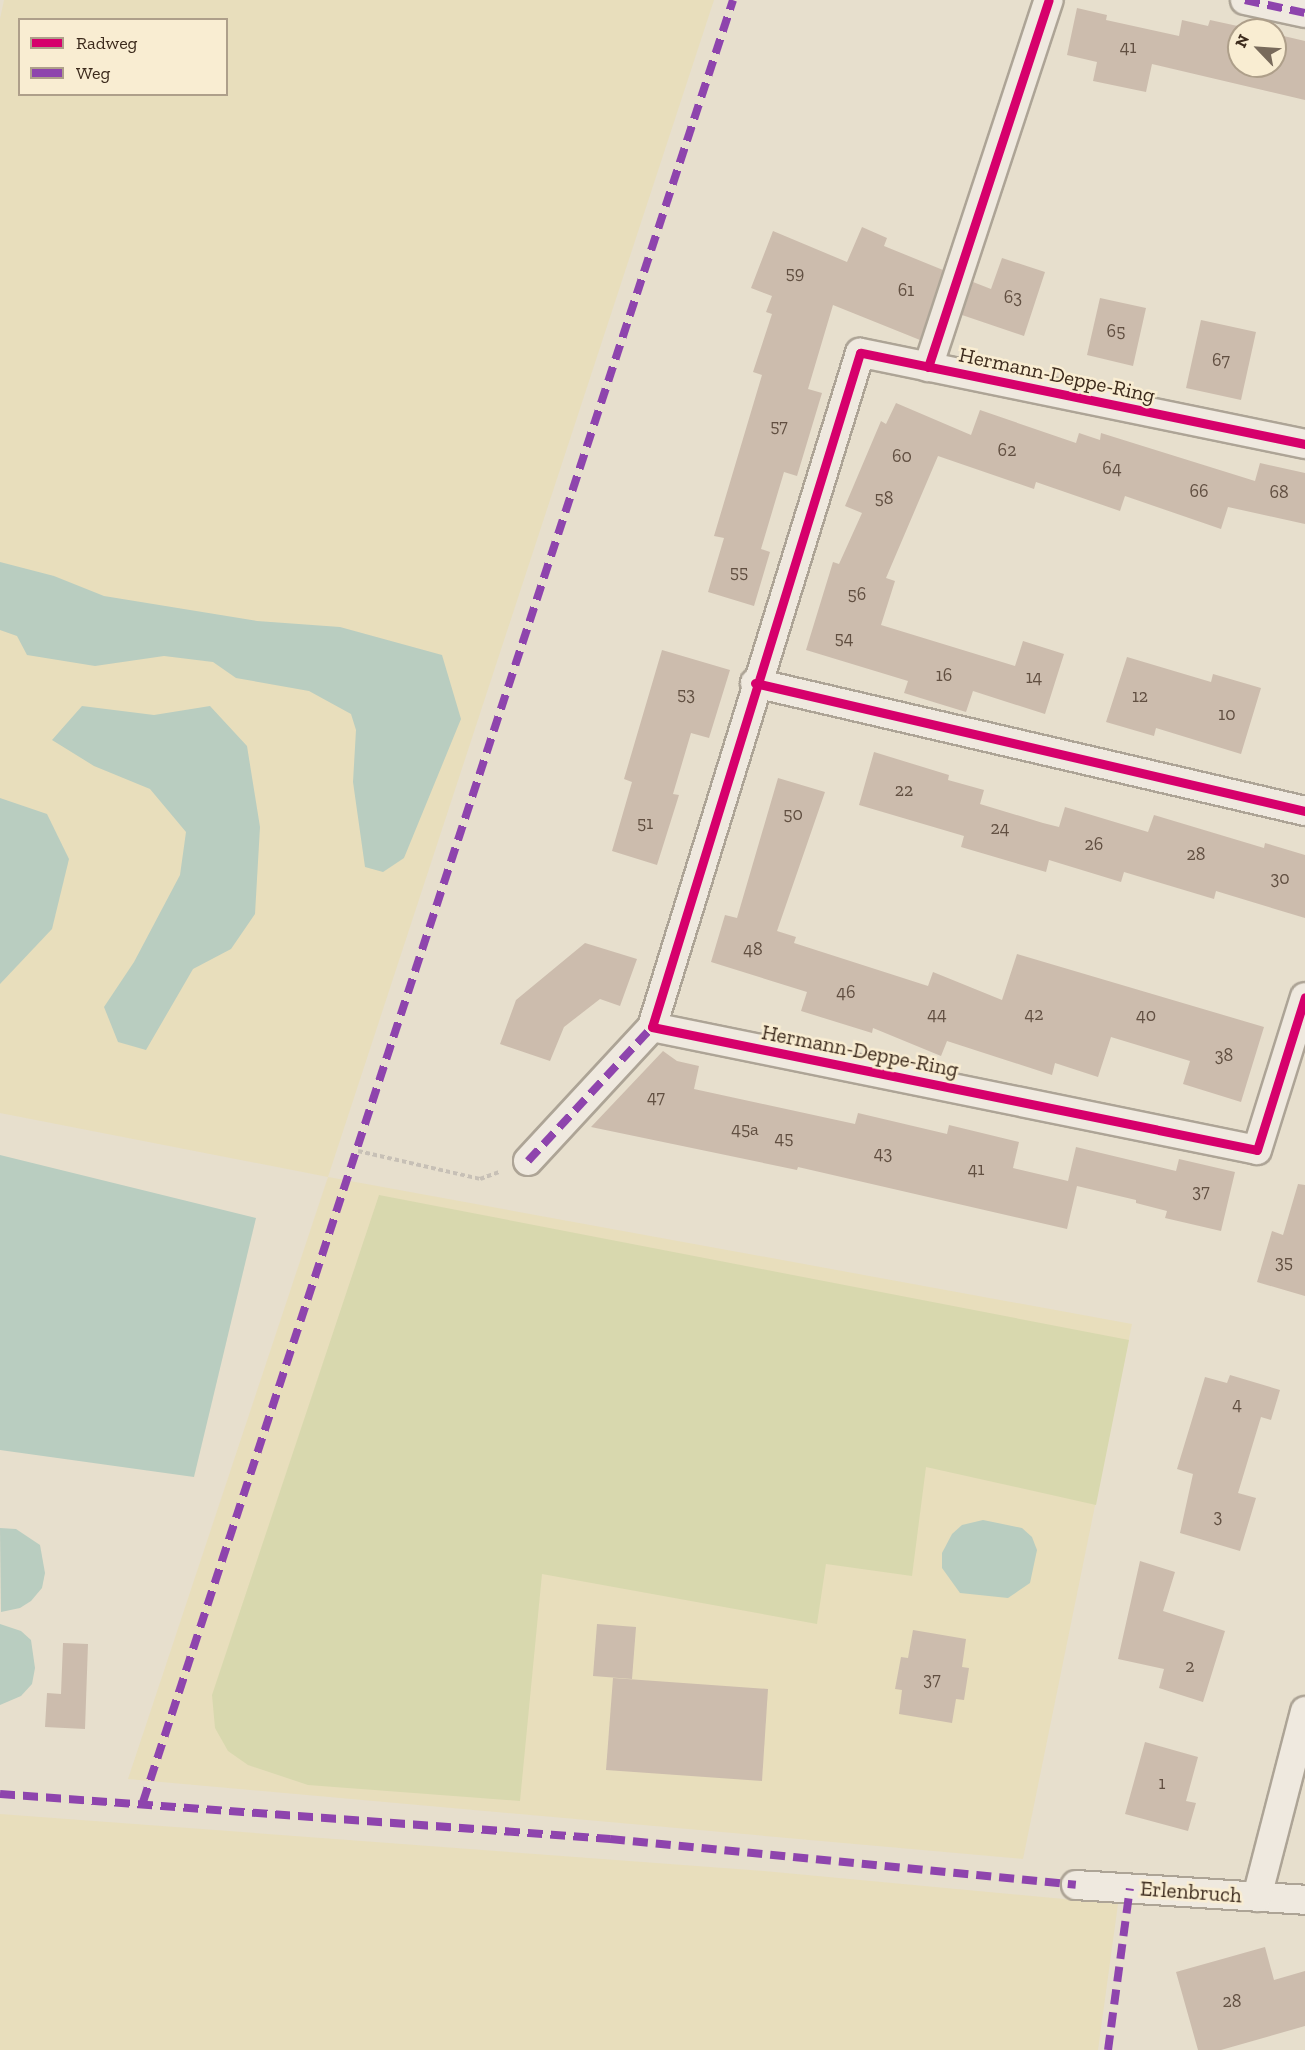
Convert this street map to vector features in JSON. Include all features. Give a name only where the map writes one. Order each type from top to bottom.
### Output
[{"type":"street","points":[[928,367],[1049,0]]},
{"type":"street","points":[[1245,0],[1305,13]]},
{"type":"street","name":"Hermann-Deppe-Ring","points":[[528,1161],[652,1027],[755,683],[860,353],[1305,444]]},
{"type":"street","points":[[755,683],[1305,811]]},
{"type":"street","name":"Hermann-Deppe-Ring","points":[[652,1027],[1257,1150],[1305,997]]},
{"type":"street","points":[[1257,1897],[1305,1711]]},
{"type":"street","name":"Erlenbruch","points":[[1076,1885],[1305,1900]]},
{"type":"path","points":[[358,1151],[480,1179],[528,1161]]},
{"type":"shaded area","points":[[4,0],[714,0],[328,1177],[0,1113],[0,19]]},
{"type":"shaded area","points":[[0,562],[54,576],[104,596],[257,621],[340,627],[442,655],[461,719],[404,858],[383,872],[365,867],[353,782],[356,730],[351,714],[309,691],[236,678],[213,662],[164,656],[95,666],[27,655],[17,636],[0,630]]},
{"type":"shaded area","points":[[82,706],[154,715],[210,706],[247,746],[260,827],[255,914],[231,949],[193,969],[146,1050],[118,1042],[104,1007],[134,962],[180,875],[186,832],[150,789],[94,766],[52,740]]},
{"type":"shaded area","points":[[0,798],[47,814],[69,859],[52,929],[0,984]]},
{"type":"shaded area","points":[[0,1155],[256,1218],[194,1477],[0,1450]]},
{"type":"shaded area","points":[[328,1177],[1132,1324],[1023,1859],[128,1779]]},
{"type":"shaded area","points":[[983,1520],[1022,1528],[1032,1537],[1037,1550],[1030,1583],[1008,1598],[960,1593],[942,1568],[942,1553],[952,1534],[962,1525]]},
{"type":"shaded area","points":[[0,1528],[16,1529],[40,1545],[45,1573],[42,1588],[31,1601],[20,1608],[1,1612]]},
{"type":"shaded area","points":[[0,1624],[21,1631],[31,1640],[35,1668],[32,1684],[21,1696],[0,1705]]},
{"type":"shaded area","points":[[0,1814],[764,1871],[1118,1904],[1098,2050],[0,2050]]},
{"type":"green space","points":[[379,1195],[1129,1340],[1096,1505],[926,1467],[912,1576],[826,1564],[817,1624],[542,1574],[520,1801],[308,1785],[248,1765],[228,1751],[215,1728],[212,1695]]},
{"type":"building","points":[[1077,8],[1107,15],[1106,20],[1179,36],[1182,20],[1208,26],[1210,20],[1227,24],[1227,78],[1287,78],[1287,37],[1305,41],[1305,100],[1152,64],[1146,92],[1093,81],[1097,62],[1067,55]]},
{"type":"building","points":[[862,227],[887,238],[884,246],[943,270],[920,340],[833,305],[808,389],[822,393],[797,476],[784,472],[761,549],[770,552],[754,606],[708,592],[724,538],[714,536],[762,375],[753,372],[772,314],[766,312],[772,296],[751,288],[773,231],[847,262]]},
{"type":"building","points":[[1002,258],[1045,272],[1024,336],[962,315],[973,282],[991,289]]},
{"type":"building","points":[[1100,298],[1146,308],[1133,366],[1087,355]]},
{"type":"building","points":[[1201,320],[1256,332],[1241,400],[1186,388]]},
{"type":"building","points":[[896,403],[971,435],[980,410],[1076,443],[1079,433],[1100,440],[1101,433],[1255,481],[1260,463],[1305,473],[1305,524],[1228,507],[1221,529],[1125,496],[1120,511],[1036,482],[1034,489],[938,456],[886,578],[895,581],[881,625],[1015,666],[1023,641],[1064,654],[1045,714],[973,691],[966,712],[904,693],[908,681],[806,650],[833,562],[839,564],[862,513],[845,506],[881,421],[886,424]]},
{"type":"building","points":[[662,650],[730,670],[709,738],[691,733],[673,794],[679,795],[657,865],[612,851],[632,782],[624,779]]},
{"type":"building","points":[[1127,657],[1211,682],[1213,674],[1261,688],[1241,754],[1156,728],[1154,736],[1106,722]]},
{"type":"building","points":[[874,752],[949,775],[948,780],[984,790],[980,804],[1059,827],[1065,807],[1148,832],[1154,815],[1264,848],[1265,843],[1305,855],[1305,918],[1216,891],[1214,899],[1124,872],[1121,882],[1049,860],[1046,872],[961,847],[964,836],[859,805]]},
{"type":"building","points":[[778,778],[825,792],[777,931],[796,937],[794,943],[928,986],[933,972],[1002,1000],[1017,954],[1264,1027],[1241,1102],[1183,1084],[1190,1061],[1111,1037],[1098,1077],[1055,1063],[1052,1075],[947,1041],[941,1056],[873,1028],[872,1033],[801,1011],[807,992],[711,962],[725,915],[737,918]]},
{"type":"building","points":[[585,943],[637,959],[620,1006],[600,999],[564,1027],[550,1061],[500,1044],[516,1000]]},
{"type":"building","points":[[663,1051],[677,1061],[699,1066],[694,1089],[855,1124],[858,1113],[947,1134],[949,1125],[1019,1142],[1013,1168],[1068,1181],[1076,1147],[1176,1171],[1179,1159],[1235,1172],[1221,1231],[1165,1218],[1167,1211],[1136,1203],[1136,1200],[1077,1186],[1067,1229],[798,1167],[797,1170],[591,1127]]},
{"type":"building","points":[[1298,1184],[1305,1185],[1305,1296],[1257,1282],[1272,1231],[1283,1235]]},
{"type":"building","points":[[1230,1375],[1280,1390],[1271,1420],[1261,1417],[1238,1493],[1256,1498],[1240,1551],[1180,1533],[1193,1474],[1177,1469],[1205,1377],[1227,1383]]},
{"type":"building","points":[[1140,1561],[1175,1572],[1163,1611],[1225,1631],[1203,1702],[1159,1688],[1164,1669],[1118,1659]]},
{"type":"building","points":[[597,1624],[636,1627],[632,1679],[593,1676]]},
{"type":"building","points":[[913,1630],[966,1639],[962,1667],[969,1668],[964,1700],[956,1699],[952,1723],[899,1714],[902,1690],[895,1689],[901,1657],[908,1658]]},
{"type":"building","points":[[63,1643],[88,1644],[85,1729],[45,1727],[47,1693],[61,1694]]},
{"type":"building","points":[[613,1678],[768,1689],[762,1781],[606,1770]]},
{"type":"building","points":[[1145,1742],[1198,1757],[1186,1801],[1196,1803],[1188,1831],[1125,1814]]},
{"type":"building","points":[[1265,1947],[1274,1980],[1305,1971],[1305,2026],[1221,2050],[1198,2050],[1176,1972]]},
{"type":"marked path","points":[[143,1802],[733,0]]},
{"type":"marked path","points":[[1245,0],[1305,13]]},
{"type":"marked path","points":[[528,1161],[652,1027]]},
{"type":"marked path","points":[[0,1794],[610,1839],[1076,1885]]},
{"type":"marked path","points":[[1108,2050],[1130,1888]]},
{"type":"cycle path","points":[[928,367],[1049,0]]},
{"type":"cycle path","points":[[1305,444],[860,353],[652,1027],[1257,1150],[1305,997]]},
{"type":"cycle path","points":[[755,683],[1305,811]]}]
